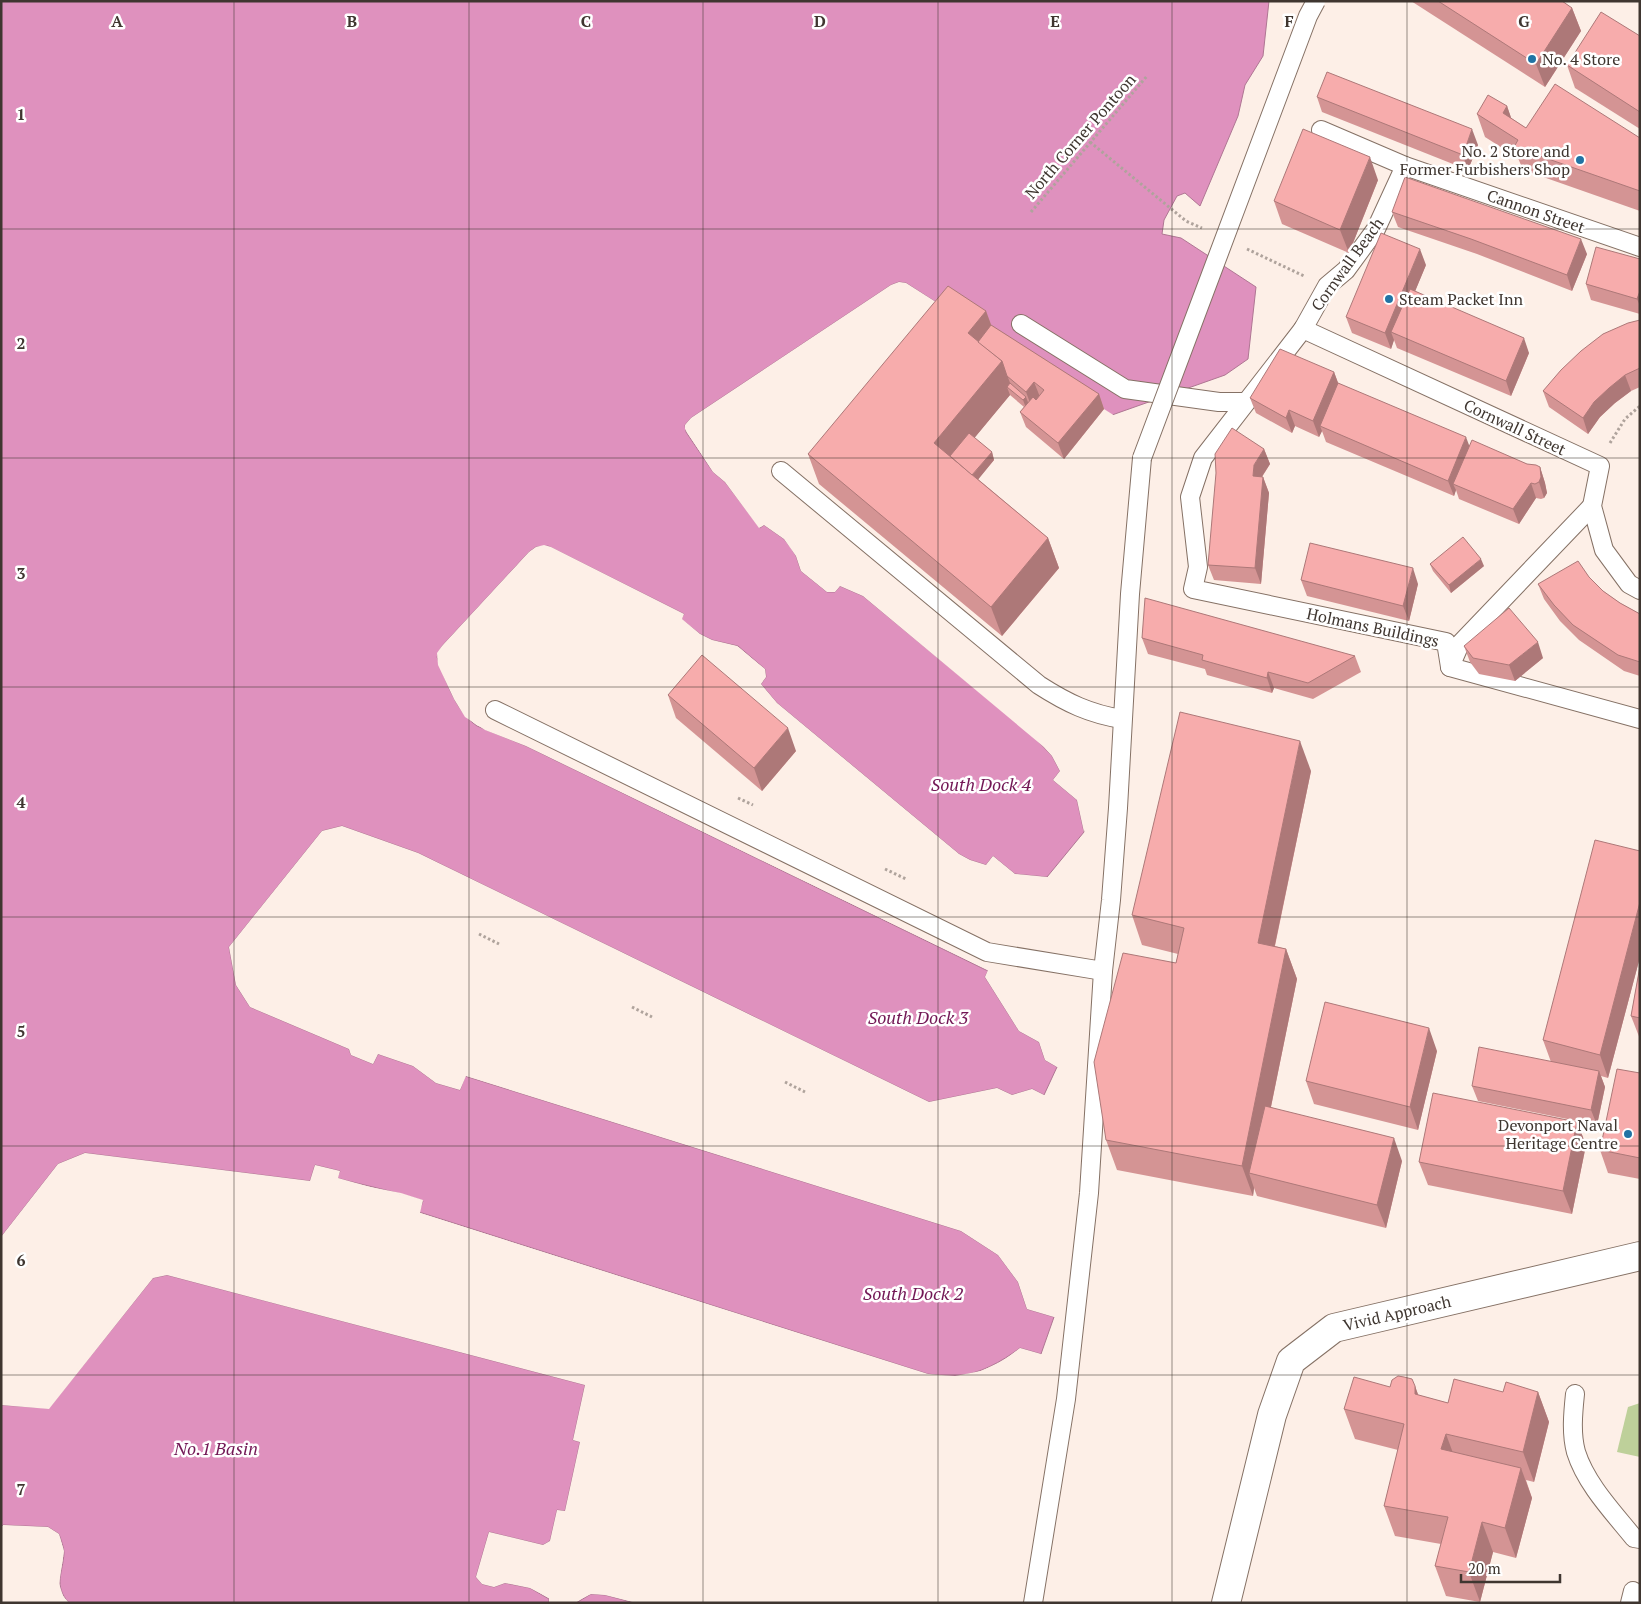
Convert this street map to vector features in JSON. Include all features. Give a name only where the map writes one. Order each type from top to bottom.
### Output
[{"type":"street","name":"Vivid Approach","points":[[1226,1603],[1272,1415],[1291,1361],[1334,1328],[1640,1256]]},
{"type":"lane","points":[[1033,1603],[1068,1389],[1089,1193],[1103,971],[1112,900],[1130,594],[1142,458],[1308,16],[1316,1]]},
{"type":"lane","name":"Cannon Street","points":[[1321,130],[1405,166],[1640,246]]},
{"type":"lane","name":"Cornwall Beach","points":[[1198,567],[1190,497],[1203,458],[1303,329],[1327,286],[1346,270],[1376,229],[1405,166]]},
{"type":"lane","points":[[1022,324],[1126,389],[1219,402],[1246,402]]},
{"type":"lane","name":"Cornwall Street","points":[[1303,329],[1600,466]]},
{"type":"lane","points":[[1600,466],[1592,506],[1604,550],[1629,584],[1640,590]]},
{"type":"lane","points":[[781,471],[1039,685],[1082,709],[1122,719]]},
{"type":"lane","points":[[1450,667],[1460,644],[1592,506]]},
{"type":"lane","name":"Holmans Buildings","points":[[1198,567],[1193,589],[1446,642],[1450,667],[1640,719]]},
{"type":"lane","points":[[495,710],[987,952],[1103,971]]},
{"type":"lane","points":[[1575,1394],[1573,1413],[1574,1433],[1576,1451],[1583,1469],[1604,1500],[1634,1538],[1640,1539]]},
{"type":"path","name":"North Corner Pontoon","points":[[1031,212],[1147,76]]},
{"type":"path","points":[[1090,142],[1186,221],[1204,229]]},
{"type":"path","points":[[1239,246],[1327,286]]},
{"type":"path","points":[[1600,466],[1610,444],[1625,419],[1640,406]]},
{"type":"path","points":[[733,795],[754,805]]},
{"type":"path","points":[[885,869],[906,879]]},
{"type":"path","points":[[479,934],[499,944]]},
{"type":"path","points":[[632,1007],[652,1017]]},
{"type":"path","points":[[785,1082],[806,1092]]},
{"type":"green space","points":[[1640,1403],[1640,1457],[1617,1452],[1628,1407]]},
{"type":"water","points":[[1,1],[1269,1],[1263,56],[1245,85],[1238,116],[1200,206],[1185,193],[1177,196],[1164,220],[1162,234],[1181,238],[1256,287],[1248,359],[1225,375],[1112,415],[906,283],[899,282],[891,285],[691,418],[685,425],[686,432],[713,472],[725,482],[760,528],[764,525],[784,539],[796,556],[801,571],[827,592],[835,592],[840,586],[863,596],[1035,738],[1052,756],[1060,771],[1053,780],[1077,800],[1084,832],[1047,877],[1015,874],[993,856],[986,865],[959,854],[777,703],[761,684],[766,677],[765,669],[738,646],[712,640],[700,634],[681,619],[684,614],[548,546],[536,547],[529,552],[442,646],[437,657],[457,704],[469,720],[477,726],[526,746],[988,971],[985,977],[1019,1031],[1039,1042],[1045,1060],[1057,1067],[1044,1095],[1032,1089],[1012,1095],[997,1088],[929,1102],[418,853],[342,826],[322,831],[229,947],[236,985],[250,1007],[349,1049],[351,1055],[373,1064],[378,1054],[413,1066],[436,1083],[460,1090],[465,1076],[961,1231],[998,1255],[1018,1282],[1027,1309],[1054,1317],[1041,1354],[1020,1348],[998,1362],[973,1373],[953,1376],[928,1374],[419,1212],[423,1201],[337,1178],[340,1171],[315,1165],[310,1181],[85,1153],[58,1164],[1,1237]]},
{"type":"water","name":"No.1 Basin","points":[[167,1275],[585,1385],[573,1440],[580,1442],[565,1511],[557,1510],[550,1541],[543,1545],[489,1532],[476,1577],[482,1584],[494,1587],[505,1583],[530,1588],[549,1599],[549,1603],[69,1603],[64,1597],[60,1585],[64,1553],[59,1534],[48,1527],[3,1525],[1,1527],[1,1405],[49,1408],[153,1278]]},
{"type":"water","points":[[591,1594],[605,1595],[635,1603],[576,1603]]},
{"type":"pier","points":[[899,282],[906,283],[1115,416],[1111,417],[905,285],[900,285],[892,287],[692,420],[687,429],[715,470],[727,481],[760,525],[765,523],[786,537],[798,555],[803,569],[828,589],[834,589],[840,584],[864,594],[1045,745],[1054,755],[1063,771],[1057,780],[1079,799],[1085,824],[1084,832],[1077,800],[1053,780],[1060,771],[1052,756],[1044,747],[863,596],[840,586],[835,592],[827,592],[801,571],[796,556],[784,539],[764,525],[759,528],[725,482],[713,472],[685,429],[685,425],[691,418],[891,285]]},
{"type":"pier","points":[[544,545],[684,614],[682,619],[700,634],[712,640],[737,646],[765,669],[766,677],[761,684],[777,703],[959,854],[986,865],[993,856],[1015,874],[1047,877],[1048,880],[1014,877],[994,860],[986,867],[969,863],[958,856],[775,705],[759,685],[763,676],[762,670],[736,649],[711,643],[698,636],[679,621],[681,615],[547,548],[537,549],[531,554],[440,654],[441,664],[456,698],[467,715],[486,728],[527,744],[989,968],[988,976],[1020,1029],[1041,1040],[1047,1058],[1057,1064],[1057,1067],[1045,1060],[1039,1042],[1019,1031],[985,977],[988,970],[526,746],[485,730],[465,717],[438,665],[437,653],[529,552],[536,547]]},
{"type":"pier","points":[[342,826],[418,853],[929,1102],[997,1088],[1012,1095],[1032,1089],[1044,1095],[1045,1098],[1031,1092],[1012,1098],[997,1091],[928,1104],[417,855],[341,829],[323,833],[232,948],[238,984],[252,1005],[350,1046],[353,1053],[372,1061],[376,1052],[379,1051],[414,1063],[438,1080],[459,1087],[463,1075],[466,1074],[962,1229],[1000,1253],[1020,1281],[1029,1307],[1054,1314],[1054,1317],[1027,1309],[1018,1282],[998,1255],[961,1231],[466,1076],[460,1090],[436,1083],[413,1066],[378,1054],[373,1064],[351,1055],[349,1049],[250,1007],[236,985],[229,947],[322,831]]},
{"type":"pier","points":[[85,1153],[310,1181],[315,1165],[340,1171],[338,1178],[423,1200],[420,1213],[928,1374],[955,1376],[981,1371],[1003,1361],[1020,1348],[1041,1354],[1040,1357],[1021,1351],[1004,1363],[981,1373],[955,1379],[927,1376],[419,1215],[417,1212],[420,1202],[401,1195],[369,1190],[337,1181],[335,1178],[337,1172],[317,1168],[310,1183],[85,1155],[60,1166],[1,1240],[1,1237],[58,1164]]},
{"type":"pier","points":[[167,1273],[587,1383],[576,1438],[583,1442],[567,1512],[565,1514],[559,1513],[552,1542],[543,1547],[491,1535],[479,1577],[483,1582],[494,1584],[505,1580],[530,1585],[551,1597],[552,1603],[549,1603],[549,1598],[530,1588],[505,1583],[494,1587],[482,1584],[476,1577],[489,1532],[543,1545],[550,1541],[557,1510],[565,1511],[580,1442],[573,1440],[585,1385],[167,1275],[153,1278],[49,1409],[1,1405],[1,1403],[48,1406],[151,1277]]},
{"type":"pier","points":[[3,1525],[48,1527],[59,1534],[64,1551],[59,1584],[63,1596],[69,1603],[65,1603],[61,1597],[57,1585],[62,1551],[57,1535],[47,1529],[1,1529]]},
{"type":"pier","points":[[591,1592],[605,1593],[635,1600],[637,1603],[605,1595],[591,1594],[573,1603],[575,1599]]},
{"type":"building","points":[[1438,1],[1562,1],[1572,8],[1536,64]]},
{"type":"building","points":[[1601,12],[1640,36],[1640,112],[1567,65]]},
{"type":"building","points":[[1327,72],[1472,129],[1463,155],[1317,97]]},
{"type":"building","points":[[1555,84],[1640,138],[1640,191],[1514,147],[1518,140],[1477,114],[1488,95],[1507,106],[1503,113],[1526,128]]},
{"type":"building","points":[[1303,129],[1370,157],[1340,230],[1274,201]]},
{"type":"building","points":[[1405,177],[1581,239],[1567,275],[1392,212]]},
{"type":"building","name":"Steam Packet Inn","points":[[1381,233],[1420,249],[1385,333],[1346,317]]},
{"type":"building","points":[[1596,247],[1640,259],[1640,291],[1637,299],[1586,284]]},
{"type":"building","points":[[948,286],[986,311],[968,333],[1002,361],[934,443],[1048,538],[991,607],[808,454]]},
{"type":"building","points":[[1410,289],[1524,338],[1506,381],[1391,332]]},
{"type":"building","points":[[1640,320],[1640,368],[1625,375],[1609,388],[1594,402],[1583,418],[1543,391],[1581,351],[1603,334]]},
{"type":"building","points":[[991,325],[1099,394],[1058,443],[1020,412],[1033,397],[1036,400],[1044,390],[1034,382],[1026,392],[1007,376],[1002,361],[978,342]]},
{"type":"building","points":[[1280,349],[1334,372],[1313,421],[1289,410],[1286,418],[1250,398]]},
{"type":"building","points":[[1010,383],[1026,397],[1023,400],[1007,387]]},
{"type":"building","points":[[1338,383],[1466,437],[1448,481],[1320,426]]},
{"type":"building","points":[[1232,428],[1264,449],[1254,465],[1253,476],[1263,477],[1255,568],[1208,565],[1216,473],[1215,454]]},
{"type":"building","points":[[969,433],[992,452],[972,475],[950,456]]},
{"type":"building","points":[[1472,440],[1527,464],[1540,467],[1541,477],[1539,482],[1531,483],[1513,509],[1453,484]]},
{"type":"building","points":[[1463,537],[1481,559],[1449,585],[1430,564]]},
{"type":"building","points":[[1310,543],[1413,568],[1403,606],[1301,580]]},
{"type":"building","points":[[1578,561],[1589,577],[1603,591],[1640,614],[1640,662],[1618,655],[1573,625],[1538,584]]},
{"type":"building","points":[[1145,598],[1355,656],[1308,683],[1268,672],[1267,678],[1202,660],[1203,655],[1142,638]]},
{"type":"building","points":[[1509,608],[1538,642],[1509,665],[1473,658],[1464,646]]},
{"type":"building","points":[[702,655],[788,728],[754,768],[668,695]]},
{"type":"building","points":[[1180,712],[1300,741],[1258,943],[1286,949],[1242,1166],[1106,1140],[1094,1062],[1123,953],[1176,963],[1184,928],[1132,915]]},
{"type":"building","points":[[1595,840],[1640,851],[1640,902],[1600,1055],[1543,1040]]},
{"type":"building","points":[[1640,966],[1640,1018],[1631,1016]]},
{"type":"building","points":[[1325,1002],[1429,1028],[1410,1107],[1306,1081]]},
{"type":"building","points":[[1479,1047],[1599,1071],[1591,1110],[1472,1086]]},
{"type":"building","points":[[1617,1069],[1640,1073],[1640,1158],[1600,1150]]},
{"type":"building","points":[[1433,1093],[1577,1122],[1563,1191],[1419,1162]]},
{"type":"building","points":[[1265,1106],[1394,1138],[1377,1205],[1249,1173]]},
{"type":"building","points":[[1398,1376],[1412,1379],[1415,1386],[1415,1394],[1448,1403],[1454,1379],[1503,1392],[1506,1382],[1538,1392],[1523,1452],[1446,1434],[1441,1449],[1521,1468],[1505,1528],[1482,1522],[1469,1572],[1435,1566],[1448,1517],[1384,1506],[1404,1424],[1344,1409],[1354,1377],[1390,1387],[1392,1380]]},
{"type":"place","name":"No. 4 Store","points":[[1532,59]]},
{"type":"place","name":"No. 2 Store and Former Furbishers Shop","points":[[1580,160]]},
{"type":"place","name":"Steam Packet Inn","points":[[1389,299]]},
{"type":"place","name":"Devonport Naval Heritage Centre","points":[[1628,1134]]},
{"type":"water label","name":"South Dock 4","points":[[981,784]]},
{"type":"water label","name":"South Dock 3","points":[[918,1017]]},
{"type":"water label","name":"South Dock 2","points":[[913,1293]]}]
